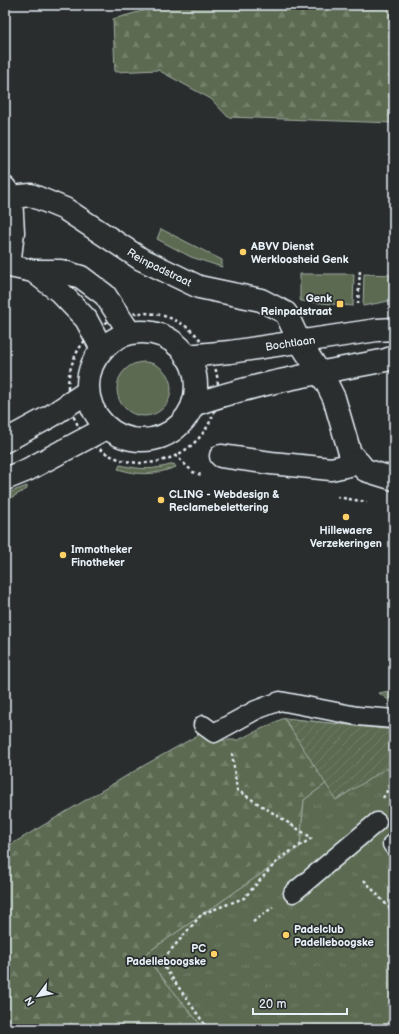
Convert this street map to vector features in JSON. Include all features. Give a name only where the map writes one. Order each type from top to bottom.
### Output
[{"type":"street","name":"Reinpadstraat","points":[[130,333],[104,295],[81,277],[61,271],[33,271],[7,266],[13,232],[8,193],[31,195],[65,210],[141,260],[199,287],[261,300],[286,313],[298,341],[334,398],[350,453],[359,463]]},
{"type":"street","name":"Reinpadstraat","points":[[33,271],[60,292],[86,319],[102,350]]},
{"type":"street","name":"Bochtlaan","points":[[186,356],[230,352],[379,329],[394,329]]},
{"type":"street","points":[[130,333],[151,333],[171,341],[186,356],[194,371],[196,388],[193,405],[182,423],[165,436],[145,441],[124,438],[106,428],[94,412],[87,392],[89,373],[94,360],[102,350],[115,339],[130,333]]},
{"type":"street","points":[[193,405],[236,391],[302,375],[386,360],[394,356]]},
{"type":"street","points":[[5,441],[52,416],[87,392]]},
{"type":"street","points":[[5,479],[27,470],[106,428]]},
{"type":"street","points":[[222,456],[271,463],[331,468],[359,463],[365,470],[394,479]]},
{"type":"lane","points":[[203,725],[214,732],[256,710],[280,701],[357,716],[394,719]]},
{"type":"lane","points":[[293,893],[377,822]]},
{"type":"path","points":[[358,311],[360,270]]},
{"type":"path","points":[[150,313],[163,315],[186,326],[192,332]]},
{"type":"path","points":[[101,451],[134,463],[159,461],[175,456],[185,449],[201,436],[209,422]]},
{"type":"path","points":[[208,1029],[165,968],[164,958],[202,914],[244,898],[280,858],[312,838],[237,790],[229,724]]},
{"type":"path","points":[[387,791],[394,785]]},
{"type":"path","points":[[364,880],[394,913]]},
{"type":"green space","points":[[164,5],[394,5],[394,123],[228,117],[211,99],[158,70],[115,72],[113,19]]},
{"type":"green space","points":[[161,229],[222,260],[222,267],[191,257],[157,239]]},
{"type":"green space","points":[[300,274],[354,274],[353,306],[300,301]]},
{"type":"green space","points":[[364,274],[394,275],[394,300],[363,306]]},
{"type":"green space","points":[[139,362],[149,362],[159,366],[167,374],[171,384],[171,394],[167,404],[159,412],[149,416],[139,416],[129,412],[121,404],[117,394],[117,384],[121,374],[129,366]]},
{"type":"green space","points":[[174,464],[176,467],[161,472],[147,474],[134,473],[118,469],[120,465],[147,469]]},
{"type":"green space","points":[[27,486],[27,489],[5,501],[5,494]]},
{"type":"green space","points":[[394,690],[394,704],[379,693]]},
{"type":"green space","points":[[284,718],[327,783],[304,800],[300,847],[144,955],[204,1029],[5,1029],[5,848],[200,734],[218,740],[238,740]]},
{"type":"green space","points":[[284,718],[394,730],[394,1029],[204,1029],[144,955],[300,847],[304,800],[327,783]]},
{"type":"green space","points":[[284,718],[394,730],[394,773],[391,776],[387,768],[336,800]]},
{"type":"place","name":"ABVV Dienst Werkloosheid Genk","points":[[243,252]]},
{"type":"place","name":"Genk Reinpadstraat","points":[[340,304]]},
{"type":"place","name":"CLING - Webdesign & Reclamebelettering","points":[[161,500]]},
{"type":"place","name":"Hillewaere Verzekeringen","points":[[346,517]]},
{"type":"place","name":"Immotheker Finotheker","points":[[63,555]]},
{"type":"place","name":"Padelclub Padelleboogske","points":[[286,935]]},
{"type":"place","name":"PC Padelleboogske","points":[[214,954]]}]
